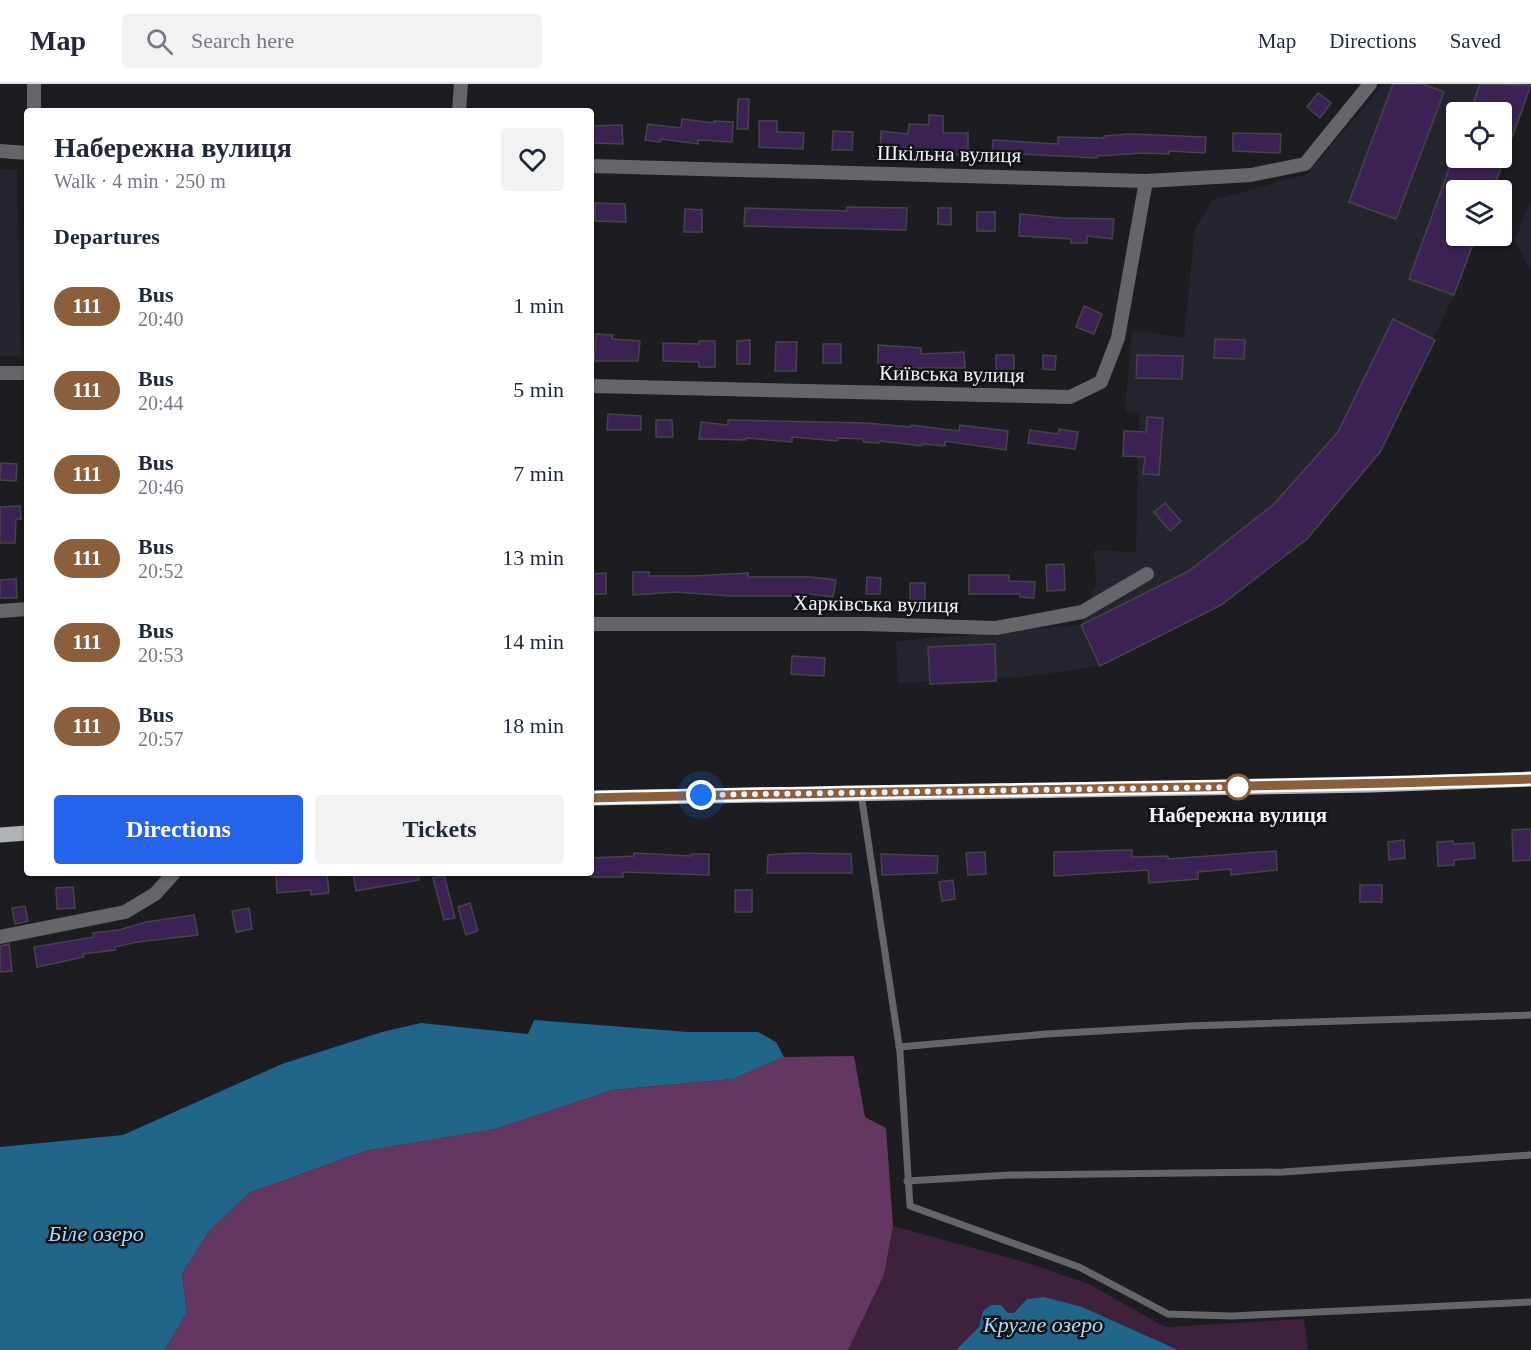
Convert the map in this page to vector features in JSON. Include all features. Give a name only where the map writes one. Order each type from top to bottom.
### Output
[{"type":"main road","points":[[594,798],[861,791],[1360,785],[1531,779]]},
{"type":"main road","points":[[0,835],[24,833]]},
{"type":"street","points":[[34,84],[34,108]]},
{"type":"street","points":[[459,108],[461,84]]},
{"type":"street","name":"Шкільна вулиця","points":[[594,166],[1146,180],[1251,175],[1305,164],[1370,84]]},
{"type":"street","points":[[0,151],[24,153]]},
{"type":"street","name":"Київська вулиця","points":[[594,386],[1070,397],[1101,382],[1118,338],[1146,180]]},
{"type":"street","points":[[0,373],[24,373]]},
{"type":"street","name":"Харківська вулиця","points":[[594,624],[854,624],[996,628],[1082,612],[1147,574]]},
{"type":"street","points":[[0,611],[24,609]]},
{"type":"street","points":[[0,937],[125,912],[155,894],[171,876]]},
{"type":"lane","points":[[861,791],[899,1047],[910,1206],[1079,1267],[1168,1314],[1232,1316],[1531,1302]]},
{"type":"lane","points":[[899,1047],[1046,1034],[1188,1026],[1531,1015]]},
{"type":"lane","points":[[907,1182],[1009,1175],[1282,1172],[1531,1155]]},
{"type":"shaded area","points":[[1384,84],[1530,84],[1512,134],[1512,102],[1446,102],[1446,168],[1500,168],[1496,180],[1446,180],[1446,246],[1472,246],[1454,295],[1380,452],[1307,538],[1221,605],[1100,666],[1024,677],[898,683],[896,641],[1081,625],[1096,584],[1094,550],[1136,552],[1139,414],[1125,411],[1132,330],[1184,338],[1195,228],[1213,200],[1307,174]]},
{"type":"shaded area","points":[[0,169],[17,170],[21,356],[0,356]]},
{"type":"shaded area","points":[[1531,200],[1531,273],[1515,240]]},
{"type":"shaded area","points":[[854,1056],[865,1117],[886,1128],[893,1226],[884,1275],[848,1350],[165,1350],[187,1312],[182,1274],[210,1230],[249,1193],[365,1151],[495,1129],[613,1090],[733,1079],[784,1057]]},
{"type":"shaded area","points":[[893,1226],[1028,1263],[1089,1284],[1165,1327],[1304,1319],[1308,1350],[848,1350],[884,1275]]},
{"type":"water","name":"Біле озеро","points":[[534,1020],[688,1032],[758,1032],[776,1042],[784,1057],[733,1079],[613,1090],[495,1129],[365,1151],[249,1193],[210,1230],[182,1274],[187,1312],[165,1350],[0,1350],[0,1147],[123,1135],[282,1064],[382,1032],[421,1023],[528,1034]]},
{"type":"water","name":"Кругле озеро","points":[[1044,1297],[1082,1307],[1178,1350],[956,1350],[979,1327],[983,1311],[991,1305],[1001,1305],[1008,1313],[1014,1313],[1027,1299]]},
{"type":"building","points":[[1393,84],[1422,84],[1444,92],[1396,219],[1349,202]]},
{"type":"building","points":[[1480,84],[1531,85],[1512,138],[1512,102],[1474,102]]},
{"type":"building","points":[[1318,93],[1331,103],[1320,118],[1307,107]]},
{"type":"building","points":[[738,99],[749,99],[748,129],[737,129]]},
{"type":"building","points":[[929,115],[943,116],[943,133],[968,133],[968,155],[928,155],[880,150],[881,131],[908,134],[909,124],[929,125]]},
{"type":"building","points":[[682,119],[714,123],[714,121],[733,122],[732,142],[698,140],[698,144],[661,139],[660,142],[645,140],[648,124],[681,128]]},
{"type":"building","points":[[759,121],[777,121],[777,132],[804,133],[803,149],[759,147]]},
{"type":"building","points":[[622,125],[623,144],[594,143],[594,126]]},
{"type":"building","points":[[833,131],[853,132],[852,150],[832,150]]},
{"type":"building","points":[[1233,133],[1281,134],[1280,153],[1233,151]]},
{"type":"building","points":[[1129,134],[1206,137],[1205,153],[1169,151],[1169,154],[1142,153],[1097,156],[1097,158],[1004,153],[1004,156],[992,155],[993,140],[1058,144],[1058,137],[1104,138],[1104,136]]},
{"type":"building","points":[[1449,168],[1501,168],[1497,180],[1446,180],[1446,246],[1472,246],[1454,295],[1409,279]]},
{"type":"building","points":[[595,203],[625,204],[626,222],[595,221]]},
{"type":"building","points":[[847,207],[907,208],[906,230],[744,226],[745,208],[847,211]]},
{"type":"building","points":[[938,208],[951,208],[951,225],[938,224]]},
{"type":"building","points":[[685,209],[702,210],[702,232],[684,232]]},
{"type":"building","points":[[977,212],[995,212],[995,231],[977,231]]},
{"type":"building","points":[[1020,214],[1114,219],[1112,239],[1087,236],[1087,243],[1071,243],[1071,239],[1019,236]]},
{"type":"building","points":[[1084,306],[1102,314],[1094,334],[1076,327]]},
{"type":"building","points":[[1393,319],[1435,340],[1380,452],[1307,539],[1221,605],[1100,666],[1081,625],[1189,571],[1274,504],[1338,432]]},
{"type":"building","points":[[596,334],[613,335],[612,339],[640,341],[638,361],[594,361]]},
{"type":"building","points":[[1215,339],[1245,340],[1244,359],[1214,358]]},
{"type":"building","points":[[750,340],[750,364],[737,364],[737,341]]},
{"type":"building","points":[[699,341],[715,341],[715,367],[699,367],[699,362],[663,361],[663,343],[699,344]]},
{"type":"building","points":[[776,342],[797,342],[796,371],[775,371]]},
{"type":"building","points":[[823,344],[841,344],[841,363],[823,363]]},
{"type":"building","points":[[878,345],[921,348],[921,354],[964,352],[965,368],[878,368]]},
{"type":"building","points":[[996,355],[1014,355],[1014,371],[996,371]]},
{"type":"building","points":[[1043,355],[1056,356],[1055,370],[1043,369]]},
{"type":"building","points":[[1137,355],[1183,356],[1182,379],[1136,378]]},
{"type":"building","points":[[608,414],[641,416],[641,430],[607,430]]},
{"type":"building","points":[[1147,417],[1163,418],[1159,475],[1143,474],[1145,457],[1123,456],[1124,431],[1146,432]]},
{"type":"building","points":[[656,420],[672,420],[673,437],[656,437]]},
{"type":"building","points":[[728,420],[865,423],[911,427],[911,425],[959,431],[960,425],[1008,431],[1006,450],[945,441],[945,446],[922,444],[922,446],[838,438],[837,441],[792,437],[792,442],[746,438],[746,440],[699,439],[701,422],[728,425]]},
{"type":"building","points":[[1059,429],[1078,432],[1075,449],[1028,443],[1030,430],[1058,434]]},
{"type":"building","points":[[1,463],[17,464],[16,481],[0,480]]},
{"type":"building","points":[[1165,503],[1181,521],[1170,531],[1154,512]]},
{"type":"building","points":[[20,506],[21,519],[16,519],[15,543],[0,543],[0,507]]},
{"type":"building","points":[[1064,564],[1065,590],[1047,591],[1046,565]]},
{"type":"building","points":[[633,572],[649,572],[649,576],[748,573],[748,577],[811,577],[836,580],[833,597],[802,593],[802,596],[730,596],[676,592],[633,595]]},
{"type":"building","points":[[606,573],[606,594],[594,594],[594,574]]},
{"type":"building","points":[[969,575],[1009,575],[1009,581],[1035,582],[1034,598],[1020,597],[1020,594],[969,594]]},
{"type":"building","points":[[867,577],[881,578],[880,594],[866,594]]},
{"type":"building","points":[[16,579],[17,598],[0,598],[0,580]]},
{"type":"building","points":[[910,583],[925,583],[925,600],[910,600]]},
{"type":"building","points":[[995,644],[996,681],[930,684],[928,647]]},
{"type":"building","points":[[792,656],[825,658],[824,676],[791,674]]},
{"type":"building","points":[[1531,829],[1531,860],[1513,861],[1512,830]]},
{"type":"building","points":[[1404,840],[1405,858],[1389,860],[1388,842]]},
{"type":"building","points":[[1453,841],[1453,844],[1474,843],[1475,858],[1454,860],[1454,865],[1438,866],[1437,842]]},
{"type":"building","points":[[1132,850],[1132,857],[1168,856],[1168,859],[1276,851],[1277,870],[1231,875],[1231,869],[1198,872],[1198,879],[1149,883],[1148,870],[1054,876],[1054,852]]},
{"type":"building","points":[[985,852],[986,874],[968,875],[966,853]]},
{"type":"building","points":[[634,853],[691,856],[691,854],[709,854],[709,875],[623,872],[623,877],[591,877],[594,876],[594,858],[634,856]]},
{"type":"building","points":[[851,854],[852,873],[767,873],[768,855]]},
{"type":"building","points":[[881,854],[938,856],[937,873],[882,875]]},
{"type":"building","points":[[276,876],[327,876],[329,893],[311,895],[311,890],[277,893]]},
{"type":"building","points":[[354,876],[418,876],[419,880],[356,891]]},
{"type":"building","points":[[444,876],[455,918],[444,920],[433,878]]},
{"type":"building","points":[[953,880],[955,899],[942,901],[939,882]]},
{"type":"building","points":[[1360,885],[1382,885],[1382,902],[1360,902]]},
{"type":"building","points":[[73,887],[75,908],[57,909],[56,888]]},
{"type":"building","points":[[735,890],[752,890],[752,912],[735,912]]},
{"type":"building","points":[[470,903],[478,931],[466,935],[458,907]]},
{"type":"building","points":[[25,906],[28,921],[15,924],[12,908]]},
{"type":"building","points":[[249,908],[252,929],[236,932],[232,911]]},
{"type":"building","points":[[194,915],[198,935],[137,942],[115,947],[115,950],[83,954],[84,957],[37,967],[34,947],[94,937],[93,933],[119,930],[146,922]]},
{"type":"building","points":[[9,944],[12,971],[0,972],[0,946]]},
{"type":"bus line","name":"111","points":[[594,798],[855,791],[1086,790],[1349,785],[1531,779]]},
{"type":"place","name":"Набережна вулиця","points":[[1238,787]]},
{"type":"route","points":[[701,795],[1238,787]]}]
